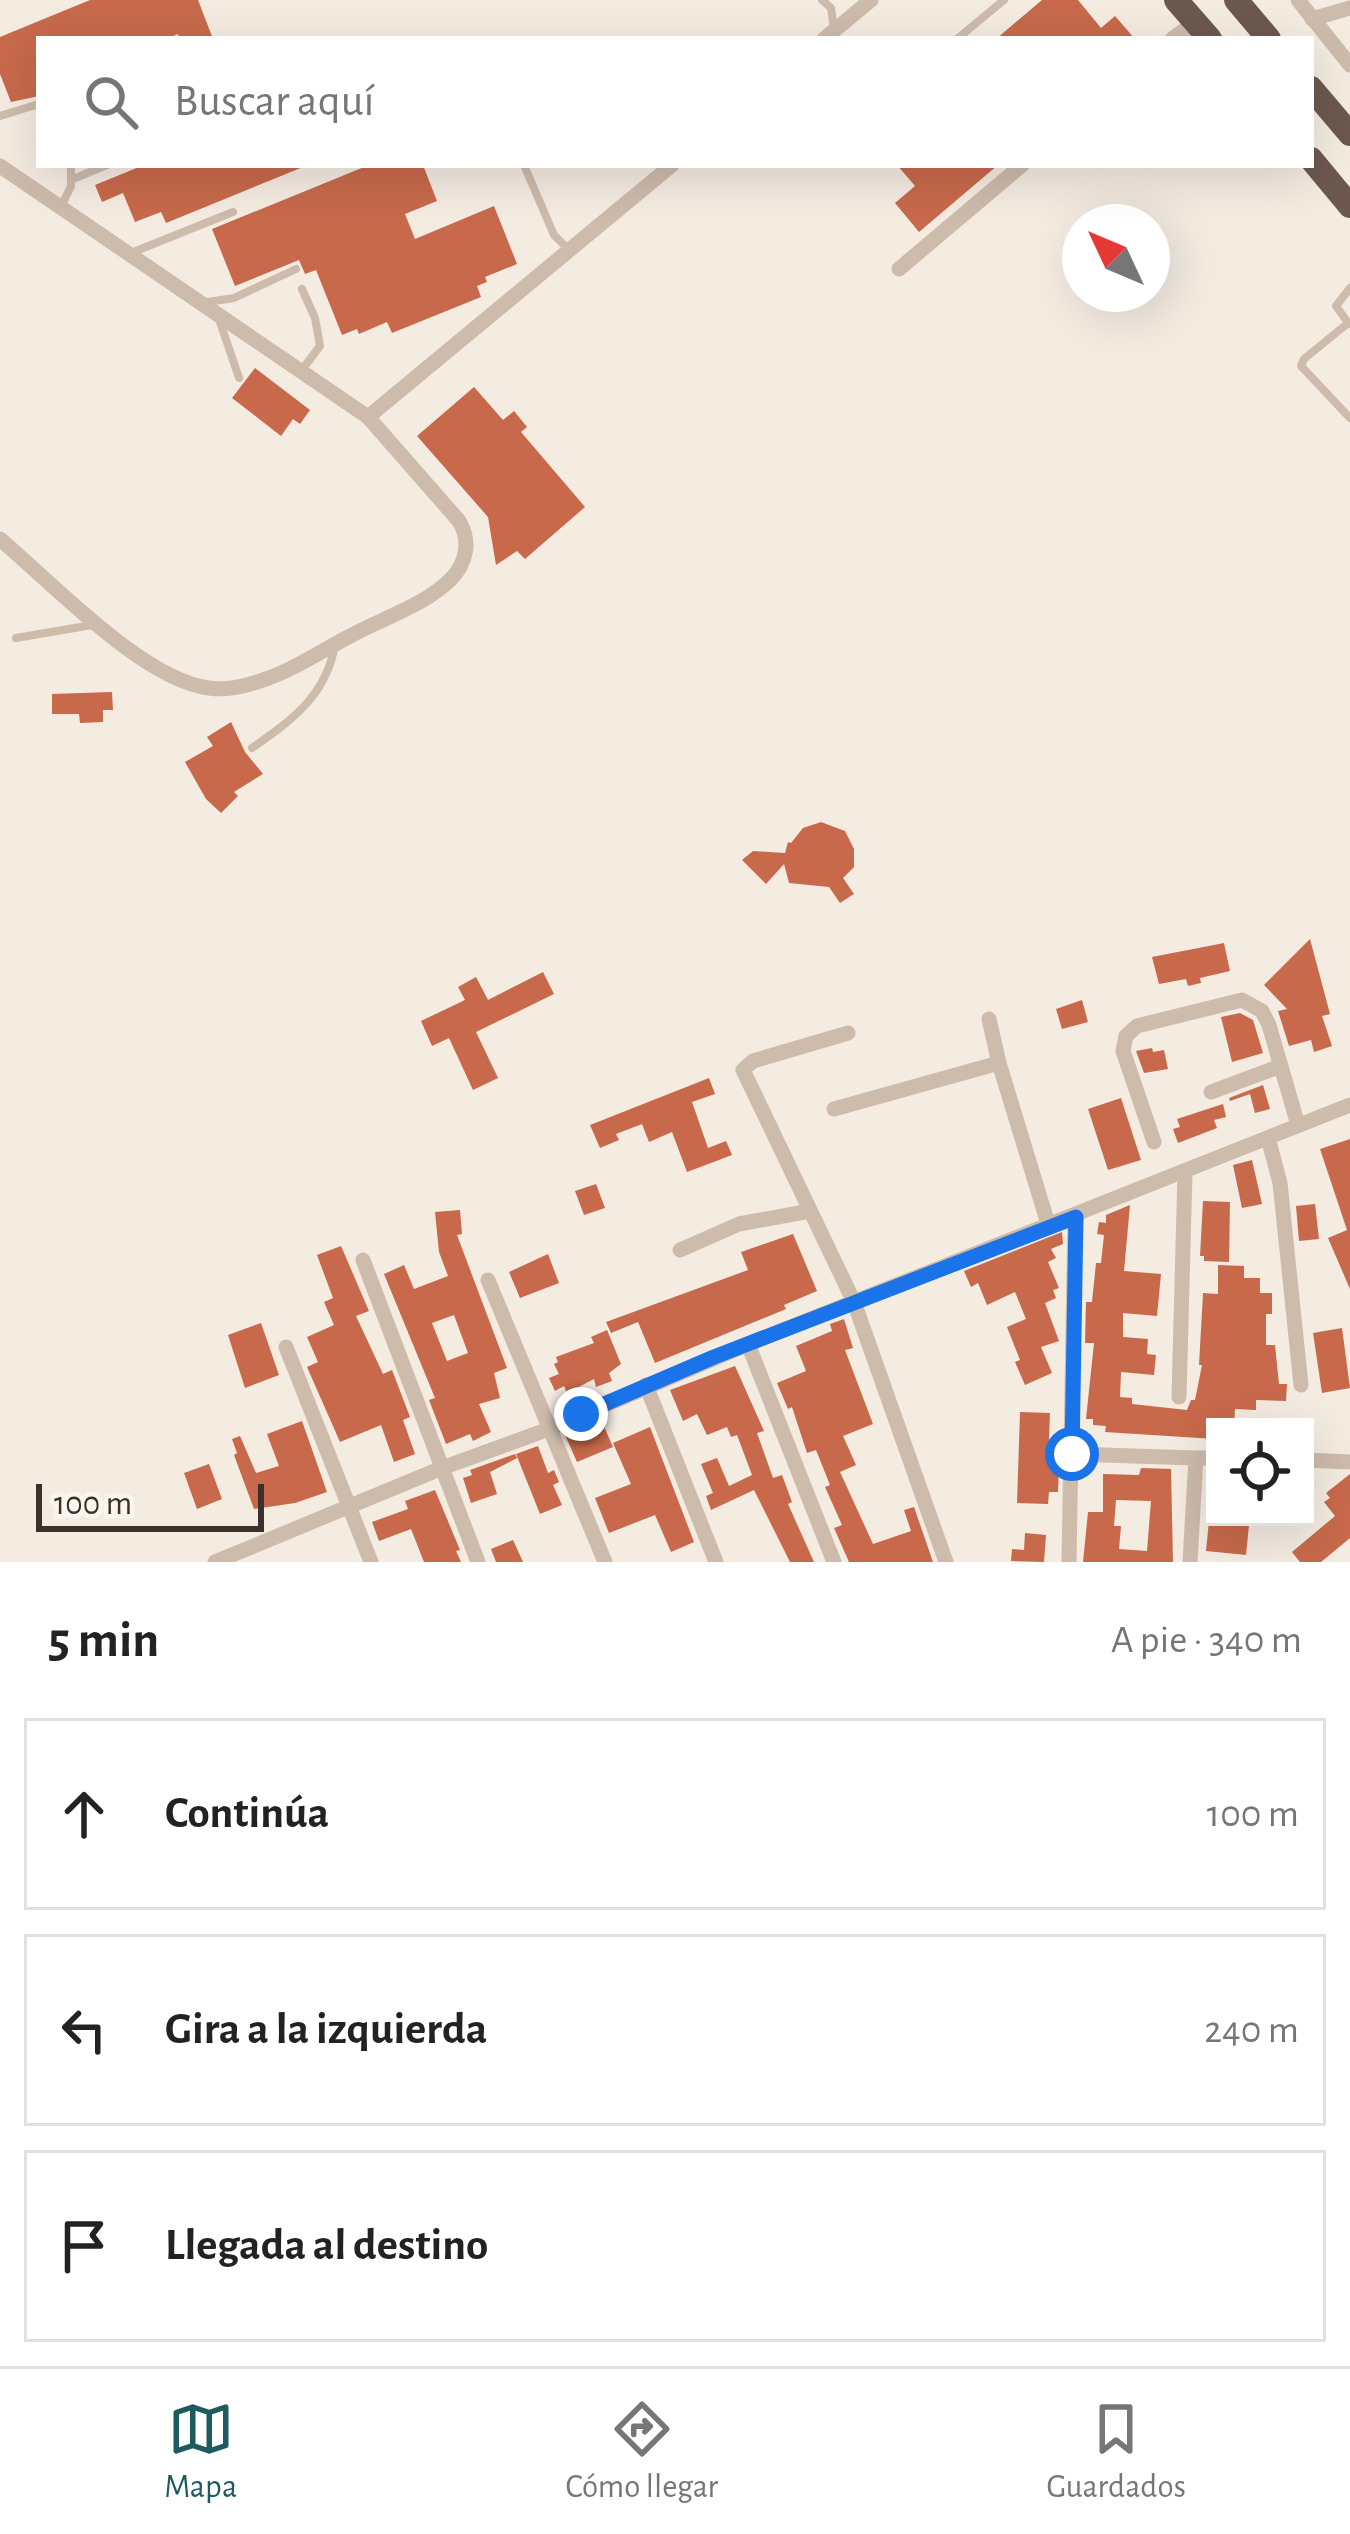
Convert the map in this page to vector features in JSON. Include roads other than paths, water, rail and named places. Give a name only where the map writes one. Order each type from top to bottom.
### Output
[{"type":"highway","points":[[1176,0],[1203,30]]},
{"type":"highway","points":[[1236,0],[1266,36]]},
{"type":"highway","points":[[1314,92],[1350,134]]},
{"type":"highway","points":[[1314,163],[1350,206]]},
{"type":"street","points":[[829,34],[871,0]]},
{"type":"street","points":[[1298,0],[1350,65]]},
{"type":"street","points":[[1312,19],[1350,8]]},
{"type":"street","points":[[0,166],[368,417],[459,521],[466,533],[466,548],[461,565],[436,591],[267,679],[236,688],[208,688],[180,680],[96,624],[0,539]]},
{"type":"street","points":[[368,417],[668,168]]},
{"type":"street","points":[[899,268],[1018,168]]},
{"type":"street","points":[[1154,1142],[1124,1051],[1126,1036],[1137,1026],[1242,1000],[1253,1003],[1269,1025],[1298,1125]]},
{"type":"street","points":[[988,1019],[1049,1227]]},
{"type":"street","points":[[848,1033],[753,1061],[742,1070],[854,1302],[946,1562]]},
{"type":"street","points":[[834,1108],[999,1063]]},
{"type":"street","points":[[1211,1092],[1281,1066]]},
{"type":"street","points":[[214,1562],[242,1557],[442,1468],[1350,1106]]},
{"type":"street","points":[[1268,1138],[1280,1183],[1301,1385]]},
{"type":"street","points":[[1179,1397],[1185,1172]]},
{"type":"street","points":[[680,1250],[739,1224],[810,1211]]},
{"type":"street","points":[[1069,1562],[1076,1217]]},
{"type":"street","points":[[363,1260],[478,1562]]},
{"type":"street","points":[[488,1280],[605,1562]]},
{"type":"street","points":[[748,1344],[834,1562]]},
{"type":"street","points":[[286,1347],[371,1562]]},
{"type":"street","points":[[646,1385],[716,1562]]},
{"type":"street","points":[[1072,1454],[1206,1458]]},
{"type":"street","points":[[1190,1562],[1196,1458]]},
{"type":"street","points":[[1314,1460],[1350,1462]]},
{"type":"lane","points":[[822,0],[831,8],[829,34]]},
{"type":"lane","points":[[961,36],[1004,0]]},
{"type":"lane","points":[[0,116],[36,105]]},
{"type":"lane","points":[[61,207],[73,179],[71,168]]},
{"type":"lane","points":[[73,179],[100,168]]},
{"type":"lane","points":[[525,168],[554,235],[569,250]]},
{"type":"lane","points":[[130,254],[233,212]]},
{"type":"lane","points":[[238,378],[223,326],[207,306],[296,269]]},
{"type":"lane","points":[[1350,287],[1336,306],[1349,324],[1301,366],[1350,418]]},
{"type":"lane","points":[[301,371],[320,346],[315,318],[302,289]]},
{"type":"lane","points":[[16,638],[96,624]]},
{"type":"lane","points":[[252,748],[316,697],[331,670],[335,644]]}]
